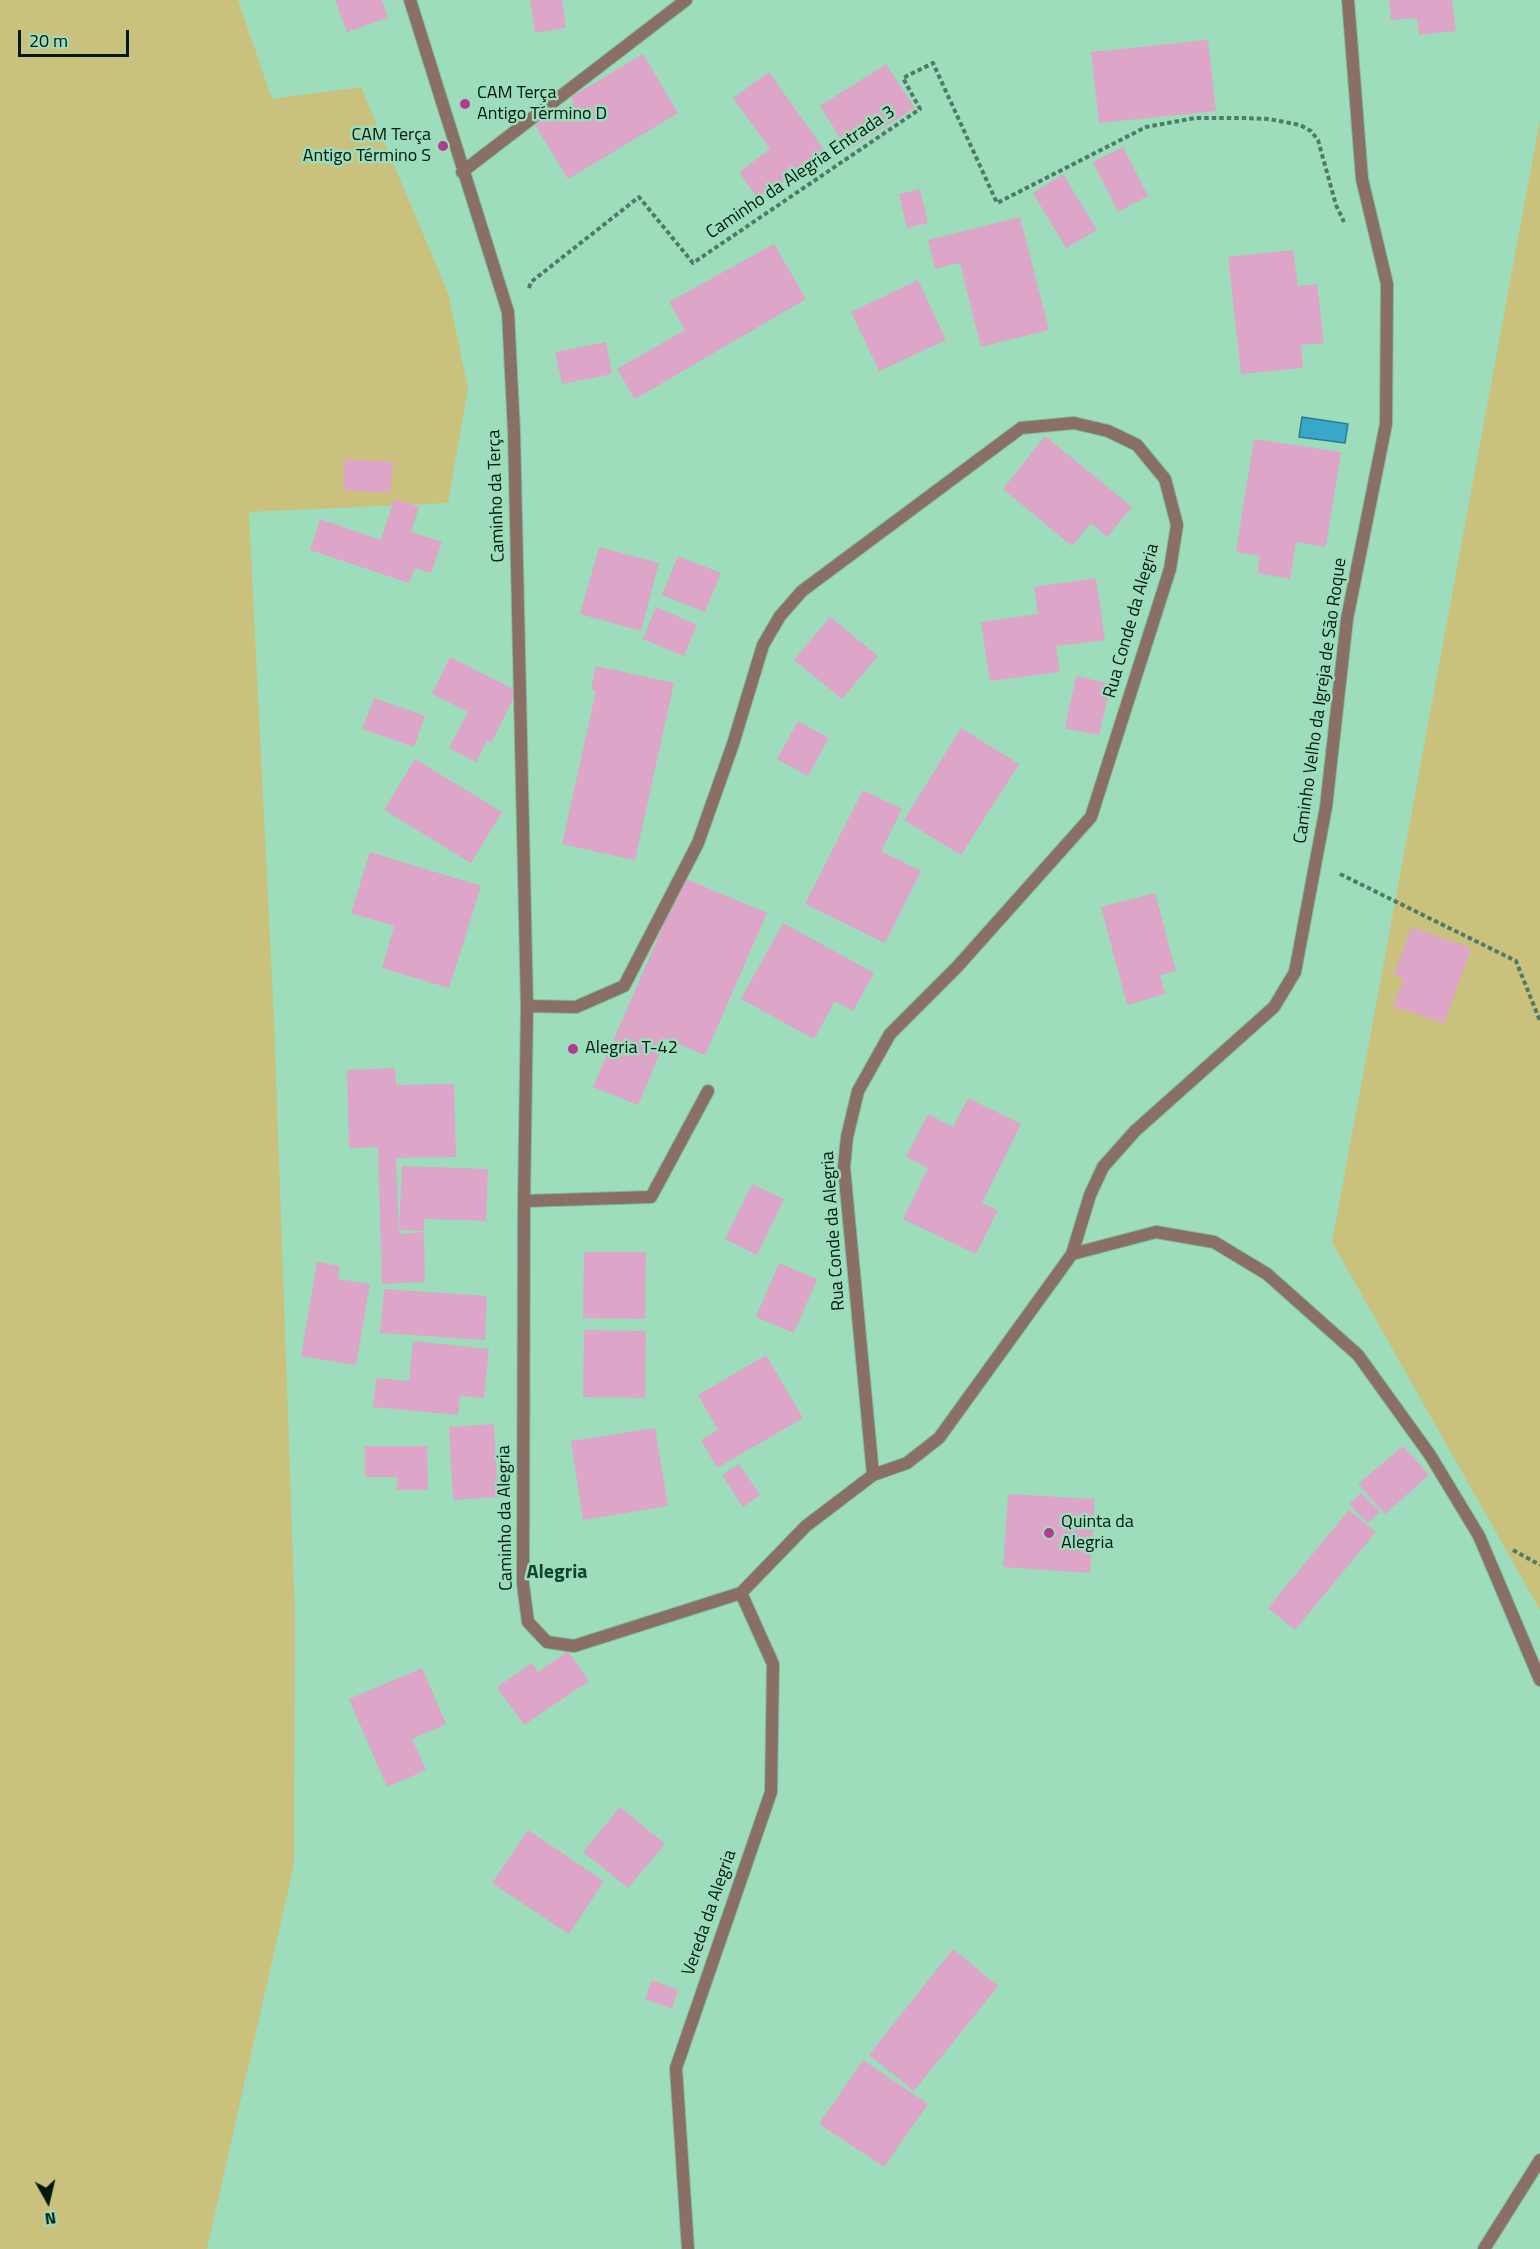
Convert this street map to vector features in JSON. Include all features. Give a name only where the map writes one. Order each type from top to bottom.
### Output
[{"type":"street","name":"Caminho da Terça","points":[[410,0],[462,172],[508,312],[514,432],[527,1006]]},
{"type":"street","points":[[462,172],[686,0]]},
{"type":"street","name":"Caminho Velho da Igreja de São Roque","points":[[873,1475],[907,1463],[939,1438],[1072,1254],[1090,1195],[1102,1167],[1135,1131],[1275,1007],[1295,972],[1326,807],[1347,619],[1386,424],[1387,284],[1362,179],[1348,0]]},
{"type":"street","name":"Rua Conde da Alegria","points":[[527,1006],[576,1007],[624,986],[698,843],[733,744],[763,645],[780,615],[802,591],[1021,428],[1074,423],[1108,431],[1137,445],[1164,479],[1177,525],[1170,569],[1091,817],[957,967],[890,1034],[858,1091],[846,1137],[844,1167],[873,1475]]},
{"type":"street","name":"Caminho da Alegria","points":[[527,1006],[523,1584],[528,1622],[547,1642],[573,1646],[741,1593],[806,1526],[873,1475]]},
{"type":"street","points":[[524,1201],[651,1197],[708,1091]]},
{"type":"street","points":[[1072,1254],[1156,1232],[1214,1242],[1267,1274],[1358,1355],[1430,1455],[1479,1536],[1540,1680]]},
{"type":"street","name":"Vereda da Alegria","points":[[688,2249],[676,2068],[771,1792],[773,1664],[741,1593]]},
{"type":"street","points":[[1484,2249],[1540,2160]]},
{"type":"path","name":"Caminho da Alegria Entrada 3","points":[[531,282],[639,197],[693,263],[920,109],[903,78],[933,63],[997,203],[1146,127],[1195,118],[1269,119],[1300,125],[1311,131],[1318,140],[1336,205],[1346,226]]},
{"type":"path","points":[[1315,862],[1516,961],[1540,1021]]},
{"type":"shaded area","points":[[0,0],[238,0],[272,99],[361,87],[448,293],[468,388],[448,503],[249,512],[274,1019],[295,1614],[294,1864],[207,2249],[0,2249]]},
{"type":"shaded area","points":[[1540,120],[1540,1610],[1332,1242]]},
{"type":"water","points":[[1302,417],[1348,424],[1345,443],[1299,437]]},
{"type":"building","points":[[335,0],[382,0],[388,18],[347,32]]},
{"type":"building","points":[[530,0],[562,0],[566,28],[535,33]]},
{"type":"building","points":[[1389,0],[1452,0],[1456,31],[1419,35],[1417,18],[1391,20]]},
{"type":"building","points":[[1208,40],[1216,111],[1099,123],[1091,52]]},
{"type":"building","points":[[643,54],[678,113],[568,179],[535,125],[574,102],[571,97]]},
{"type":"building","points":[[886,64],[915,108],[848,150],[820,106]]},
{"type":"building","points":[[769,72],[825,151],[758,199],[739,172],[770,149],[733,98]]},
{"type":"building","points":[[1123,147],[1148,196],[1118,212],[1093,162]]},
{"type":"building","points":[[1063,174],[1097,230],[1066,248],[1033,193]]},
{"type":"building","points":[[920,189],[928,223],[907,228],[899,194]]},
{"type":"building","points":[[1020,217],[1049,330],[981,347],[960,263],[935,269],[928,240]]},
{"type":"building","points":[[774,244],[806,299],[635,399],[617,369],[685,330],[669,302]]},
{"type":"building","points":[[1293,250],[1298,286],[1317,284],[1324,343],[1301,345],[1303,368],[1241,374],[1228,257]]},
{"type":"building","points":[[918,280],[946,340],[879,371],[851,312]]},
{"type":"building","points":[[606,342],[612,374],[562,384],[555,352]]},
{"type":"building","points":[[1045,436],[1132,507],[1107,537],[1091,523],[1072,546],[1003,489]]},
{"type":"building","points":[[1254,439],[1341,452],[1326,547],[1296,542],[1290,579],[1257,573],[1260,556],[1236,552]]},
{"type":"building","points":[[345,459],[393,462],[390,493],[343,490]]},
{"type":"building","points":[[394,499],[419,507],[411,532],[442,542],[431,573],[415,568],[409,583],[310,550],[320,519],[381,540]]},
{"type":"building","points":[[599,547],[659,563],[641,631],[580,614]]},
{"type":"building","points":[[678,556],[721,573],[705,612],[662,595]]},
{"type":"building","points":[[1096,578],[1105,640],[1056,646],[1060,672],[990,681],[981,622],[1038,614],[1034,587]]},
{"type":"building","points":[[656,607],[697,625],[684,656],[643,639]]},
{"type":"building","points":[[830,617],[878,656],[842,699],[794,660]]},
{"type":"building","points":[[450,657],[517,691],[491,743],[487,741],[476,762],[449,748],[468,712],[432,694]]},
{"type":"building","points":[[596,666],[674,683],[635,860],[562,844],[596,691],[591,689]]},
{"type":"building","points":[[1076,676],[1111,684],[1099,735],[1065,728]]},
{"type":"building","points":[[374,698],[425,716],[414,747],[362,729]]},
{"type":"building","points":[[798,721],[829,738],[808,776],[777,759]]},
{"type":"building","points":[[961,728],[1019,764],[961,855],[904,820]]},
{"type":"building","points":[[415,759],[502,812],[471,863],[384,810]]},
{"type":"building","points":[[863,790],[902,809],[881,851],[921,871],[885,943],[805,904]]},
{"type":"building","points":[[370,852],[481,886],[449,988],[382,968],[394,926],[351,913]]},
{"type":"building","points":[[684,878],[767,913],[705,1055],[666,1039],[638,1105],[593,1087]]},
{"type":"building","points":[[1155,893],[1176,971],[1160,975],[1165,994],[1127,1005],[1101,907]]},
{"type":"building","points":[[783,923],[874,973],[853,1011],[835,1001],[814,1039],[741,999]]},
{"type":"building","points":[[1411,927],[1471,948],[1444,1024],[1393,1006],[1404,978],[1394,975]]},
{"type":"building","points":[[395,1068],[396,1085],[454,1084],[456,1157],[396,1158],[399,1234],[424,1232],[425,1282],[382,1284],[378,1147],[349,1148],[347,1070]]},
{"type":"building","points":[[968,1098],[1021,1124],[982,1203],[998,1210],[976,1254],[903,1219],[928,1168],[906,1157],[928,1114],[953,1127]]},
{"type":"building","points":[[402,1166],[488,1169],[486,1221],[424,1219],[424,1231],[399,1230]]},
{"type":"building","points":[[752,1184],[784,1199],[757,1255],[725,1239]]},
{"type":"building","points":[[584,1252],[646,1252],[645,1319],[583,1318]]},
{"type":"building","points":[[317,1262],[340,1266],[338,1279],[370,1284],[356,1365],[301,1356]]},
{"type":"building","points":[[779,1263],[817,1279],[794,1333],[756,1317]]},
{"type":"building","points":[[384,1289],[487,1296],[485,1340],[380,1333]]},
{"type":"building","points":[[584,1330],[646,1331],[645,1398],[583,1397]]},
{"type":"building","points":[[413,1341],[489,1349],[484,1398],[460,1396],[458,1415],[373,1407],[376,1378],[409,1381]]},
{"type":"building","points":[[766,1355],[803,1418],[717,1468],[701,1440],[718,1430],[698,1395]]},
{"type":"building","points":[[494,1424],[498,1497],[453,1500],[449,1427]]},
{"type":"building","points":[[655,1428],[668,1506],[583,1520],[571,1441]]},
{"type":"building","points":[[365,1446],[427,1446],[428,1490],[397,1490],[397,1477],[365,1477]]},
{"type":"building","points":[[1403,1446],[1429,1475],[1385,1514],[1358,1484]]},
{"type":"building","points":[[739,1464],[760,1495],[743,1507],[722,1475]]},
{"type":"building","points":[[1361,1493],[1380,1512],[1368,1523],[1349,1504]]},
{"type":"building","name":"Quinta da Alegria","points":[[1008,1494],[1095,1499],[1090,1573],[1003,1567]]},
{"type":"building","points":[[1349,1510],[1376,1532],[1295,1630],[1268,1608]]},
{"type":"building","points":[[568,1651],[589,1681],[524,1725],[497,1687],[532,1663],[538,1672]]},
{"type":"building","points":[[422,1668],[446,1724],[412,1739],[426,1770],[387,1787],[349,1699]]},
{"type":"building","points":[[620,1807],[665,1844],[628,1888],[583,1852]]},
{"type":"building","points":[[528,1830],[604,1881],[569,1934],[492,1883]]},
{"type":"building","points":[[953,1949],[998,1986],[914,2091],[869,2055]]},
{"type":"building","points":[[652,1980],[678,1990],[672,2009],[645,1999]]},
{"type":"building","points":[[863,2060],[928,2104],[884,2167],[819,2124]]},
{"type":"place","name":"CAM Terça Antigo Término D","points":[[465,104]]},
{"type":"place","name":"CAM Terça Antigo Término S","points":[[443,146]]},
{"type":"place","name":"Alegria T-42","points":[[573,1049]]},
{"type":"place","name":"Quinta da Alegria","points":[[1049,1533]]},
{"type":"district","name":"Alegria","points":[[557,1573]]}]
